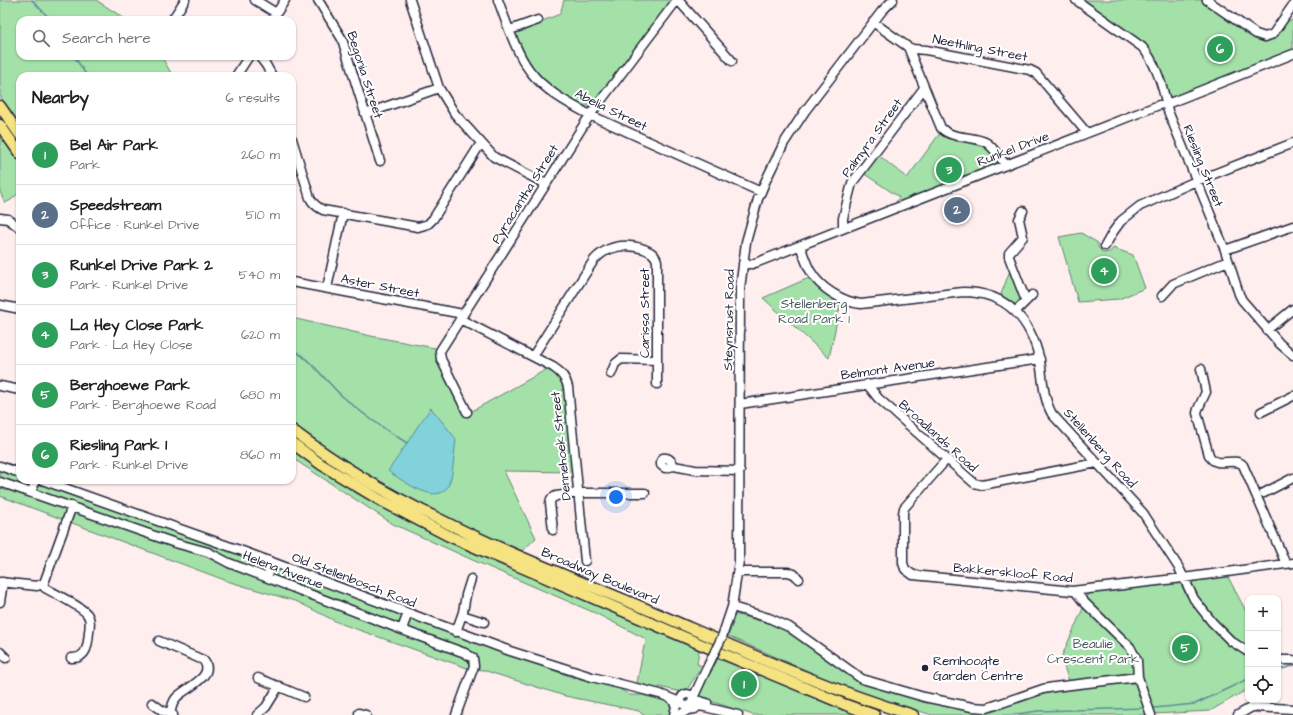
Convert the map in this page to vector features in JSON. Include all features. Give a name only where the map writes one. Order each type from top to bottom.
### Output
[{"type":"main road","points":[[0,106],[16,129]]},
{"type":"main road","points":[[0,125],[16,148]]},
{"type":"main road","name":"Broadway Boulevard","points":[[296,433],[357,474],[402,501],[446,523],[518,555],[837,689],[914,715]]},
{"type":"main road","name":"Broadway Boulevard","points":[[296,446],[322,465],[380,500],[449,536],[516,566],[812,691],[874,715]]},
{"type":"street","points":[[255,0],[273,16]]},
{"type":"street","points":[[275,16],[285,0]]},
{"type":"street","name":"Begonia Street","points":[[318,0],[342,39],[380,161]]},
{"type":"street","points":[[410,0],[439,88],[455,114],[498,160],[546,184]]},
{"type":"street","name":"Abelia Street","points":[[498,0],[522,58],[529,70],[540,82],[563,100],[590,115],[761,192]]},
{"type":"street","points":[[677,0],[732,61]]},
{"type":"street","name":"Pyracantha Street","points":[[467,412],[440,354],[441,349],[590,115],[677,0]]},
{"type":"street","name":"Steynsrust Road","points":[[678,715],[701,679],[722,637],[731,612],[738,572],[740,538],[740,289],[743,264],[751,224],[761,192],[777,156],[793,129],[873,22],[893,0]]},
{"type":"street","name":"Riesling Street","points":[[1076,0],[1146,52],[1152,62],[1168,111],[1225,250],[1239,294],[1242,300],[1267,330],[1293,355]]},
{"type":"street","points":[[1207,0],[1261,37],[1268,37],[1273,34],[1291,11]]},
{"type":"street","points":[[174,16],[181,2]]},
{"type":"street","points":[[510,30],[523,21],[538,20]]},
{"type":"street","name":"Neethling Street","points":[[873,22],[908,47],[914,49],[1030,70],[1040,77],[1087,133]]},
{"type":"street","points":[[908,47],[939,125],[944,131],[981,140],[987,143],[1006,165]]},
{"type":"street","name":"Runkel Drive","points":[[743,264],[752,264],[800,246],[1293,54]]},
{"type":"street","points":[[238,72],[246,60]]},
{"type":"street","points":[[262,60],[270,72]]},
{"type":"street","points":[[365,114],[439,88]]},
{"type":"street","name":"Palmyra Street","points":[[843,228],[843,218],[852,183],[924,88]]},
{"type":"street","points":[[296,152],[312,202],[318,208],[415,227],[425,226],[433,219],[481,143]]},
{"type":"street","points":[[1106,246],[1117,225],[1131,212],[1196,181],[1293,143]]},
{"type":"street","points":[[1016,311],[1029,298],[1009,257],[1009,253],[1022,237],[1019,219],[1023,211]]},
{"type":"street","points":[[327,288],[343,214]]},
{"type":"street","points":[[0,218],[8,219],[16,225]]},
{"type":"street","points":[[1225,250],[1293,226]]},
{"type":"street","name":"Carissa Street","points":[[533,356],[594,260],[604,252],[625,245],[633,246],[649,251],[654,255],[657,261],[657,384]]},
{"type":"street","name":"Stellenberg Road","points":[[800,246],[808,266],[816,279],[840,298],[853,303],[860,304],[975,292],[994,298],[1016,311],[1028,327],[1032,337],[1040,360],[1046,399],[1052,414],[1143,513],[1179,568],[1194,599],[1212,622],[1231,641],[1245,650]]},
{"type":"street","points":[[1162,296],[1173,284],[1228,262]]},
{"type":"street","name":"Aster Street","points":[[296,283],[462,317]]},
{"type":"street","points":[[0,305],[16,309]]},
{"type":"street","points":[[1267,330],[1293,309]]},
{"type":"street","name":"Dennehoek Street","points":[[462,317],[557,369],[564,376],[567,384],[585,561]]},
{"type":"street","points":[[610,374],[615,364],[621,359],[657,360]]},
{"type":"street","name":"Belmont Avenue","points":[[740,404],[867,384],[1040,360]]},
{"type":"street","points":[[1201,369],[1206,392],[1197,413],[1211,459],[1216,462],[1237,461],[1243,464],[1290,564]]},
{"type":"street","name":"Broadlands Road","points":[[867,384],[878,398],[946,460],[974,483],[982,485],[1097,463]]},
{"type":"street","points":[[0,386],[16,389]]},
{"type":"street","points":[[1261,412],[1293,396]]},
{"type":"street","name":"Bakkerskloof Road","points":[[946,460],[904,508],[903,563],[905,570],[913,575],[1072,592],[1290,564]]},
{"type":"street","points":[[0,466],[16,471]]},
{"type":"street","points":[[674,466],[695,470],[740,471]]},
{"type":"street","points":[[1264,493],[1293,478]]},
{"type":"street","name":"Helena Avenue","points":[[0,482],[175,543],[208,552],[229,563],[465,653],[472,658],[474,661],[474,666],[456,715]]},
{"type":"street","points":[[32,493],[35,484]]},
{"type":"street","name":"Old Stellenbosch Road","points":[[53,484],[272,562],[456,632],[555,667],[598,679],[687,700],[735,714]]},
{"type":"street","points":[[553,530],[550,503],[551,499],[556,496],[578,493],[645,493]]},
{"type":"street","points":[[0,602],[2,582],[36,586],[42,584],[46,579],[72,506]]},
{"type":"street","points":[[114,521],[119,507]]},
{"type":"street","points":[[267,577],[272,562]]},
{"type":"street","points":[[738,572],[788,572],[794,574],[799,579]]},
{"type":"street","points":[[456,632],[471,579]]},
{"type":"street","points":[[42,584],[45,588],[84,611],[89,616],[90,624],[86,651],[80,657],[71,658]]},
{"type":"street","points":[[1075,591],[1083,601],[1130,647],[1137,660],[1138,677],[1151,715]]},
{"type":"street","points":[[731,612],[769,618],[789,627],[862,679],[924,697],[981,709],[995,706],[1044,689],[1138,677]]},
{"type":"street","points":[[402,629],[408,613]]},
{"type":"street","points":[[462,615],[484,622]]},
{"type":"street","points":[[152,703],[171,715],[172,703],[176,697],[200,681],[206,669],[206,665],[203,660],[159,641]]},
{"type":"street","points":[[1281,660],[1293,660]]},
{"type":"street","points":[[258,678],[304,697]]},
{"type":"street","points":[[257,715],[266,707],[280,686]]},
{"type":"street","name":"Old Stellenbosch Road","points":[[660,694],[672,699],[687,700],[718,711],[735,714]]},
{"type":"street","points":[[672,699],[676,706],[678,715],[688,710],[696,709],[718,711]]},
{"type":"street","points":[[1238,715],[1252,707],[1293,709]]},
{"type":"green space","points":[[0,0],[96,0],[121,16],[16,16],[16,60],[163,60],[171,72],[16,72],[16,119],[0,96]]},
{"type":"green space","points":[[564,0],[672,0],[593,104],[588,106],[583,106],[562,94],[544,80],[525,55],[515,32],[560,14]]},
{"type":"green space","points":[[1081,0],[1201,0],[1260,39],[1286,22],[1293,20],[1293,51],[1171,97],[1167,95],[1152,55]]},
{"type":"green space","points":[[940,133],[951,138],[974,142],[985,146],[996,158],[996,164],[899,203],[896,202],[899,197],[863,173],[877,154],[907,178]]},
{"type":"green space","points":[[0,134],[16,157],[16,196],[5,203],[0,192]]},
{"type":"green space","points":[[1081,233],[1098,243],[1098,247],[1103,253],[1110,252],[1113,248],[1133,255],[1145,288],[1119,299],[1078,302],[1059,237]]},
{"type":"green space","points":[[1012,270],[1022,295],[1021,301],[1016,304],[1011,304],[1000,297],[1009,273]]},
{"type":"green space","name":"Stellenberg Road Park 1","points":[[811,277],[841,302],[829,358],[763,298]]},
{"type":"green space","points":[[296,319],[371,336],[435,348],[437,356],[465,415],[549,368],[553,370],[564,381],[574,472],[504,471],[536,538],[522,551],[426,507],[380,482],[318,443],[296,427]]},
{"type":"green space","points":[[296,453],[356,493],[447,541],[699,650],[697,664],[702,666],[688,688],[682,692],[659,687],[659,689],[637,683],[646,639],[595,613],[393,524],[296,461]]},
{"type":"green space","points":[[0,470],[16,476],[16,484],[41,484],[301,577],[572,677],[621,689],[630,695],[642,695],[669,702],[672,707],[669,715],[643,715],[639,711],[565,696],[483,670],[467,668],[339,623],[298,602],[230,582],[0,496]]},
{"type":"green space","points":[[1227,575],[1245,609],[1245,647],[1215,621],[1201,604],[1191,585],[1195,579]]},
{"type":"green space","points":[[1179,582],[1186,595],[1199,612],[1221,635],[1245,654],[1245,691],[1210,711],[1154,714],[1134,646],[1087,600],[1087,595],[1092,591]]},
{"type":"green space","name":"Beaulie Crescent Park","points":[[1084,606],[1128,649],[1133,662],[1133,670],[1131,673],[1069,681],[1061,658]]},
{"type":"green space","points":[[735,615],[776,625],[785,629],[847,673],[872,686],[938,704],[977,712],[1001,708],[1042,694],[1074,688],[1131,681],[1137,683],[1148,715],[932,715],[833,682],[728,636],[733,623],[731,622]]},
{"type":"green space","points":[[719,657],[859,715],[753,715],[701,698],[698,696],[699,693]]},
{"type":"water","points":[[431,408],[456,439],[452,474],[448,487],[441,493],[434,494],[413,487],[388,471]]},
{"type":"waterway","points":[[32,0],[47,16]]},
{"type":"waterway","points":[[77,60],[84,72]]},
{"type":"waterway","points":[[296,351],[305,358],[342,396],[357,409],[407,443]]},
{"type":"waterway","points":[[1281,669],[1293,666]]},
{"type":"waterway","points":[[1154,708],[1195,704],[1245,680]]},
{"type":"waterway","points":[[1010,715],[1038,711],[1145,708]]},
{"type":"place","name":"Riesling Park 1","points":[[1220,49]]},
{"type":"place","name":"Runkel Drive Park 2","points":[[949,170]]},
{"type":"place","name":"Speedstream","points":[[957,210]]},
{"type":"place","name":"La Hey Close Park","points":[[1104,271]]},
{"type":"place","name":"Berghoewe Park","points":[[1185,648]]},
{"type":"place","name":"Remhoogte Garden Centre","points":[[925,668]]},
{"type":"place","name":"Bel Air Park","points":[[744,684]]}]
